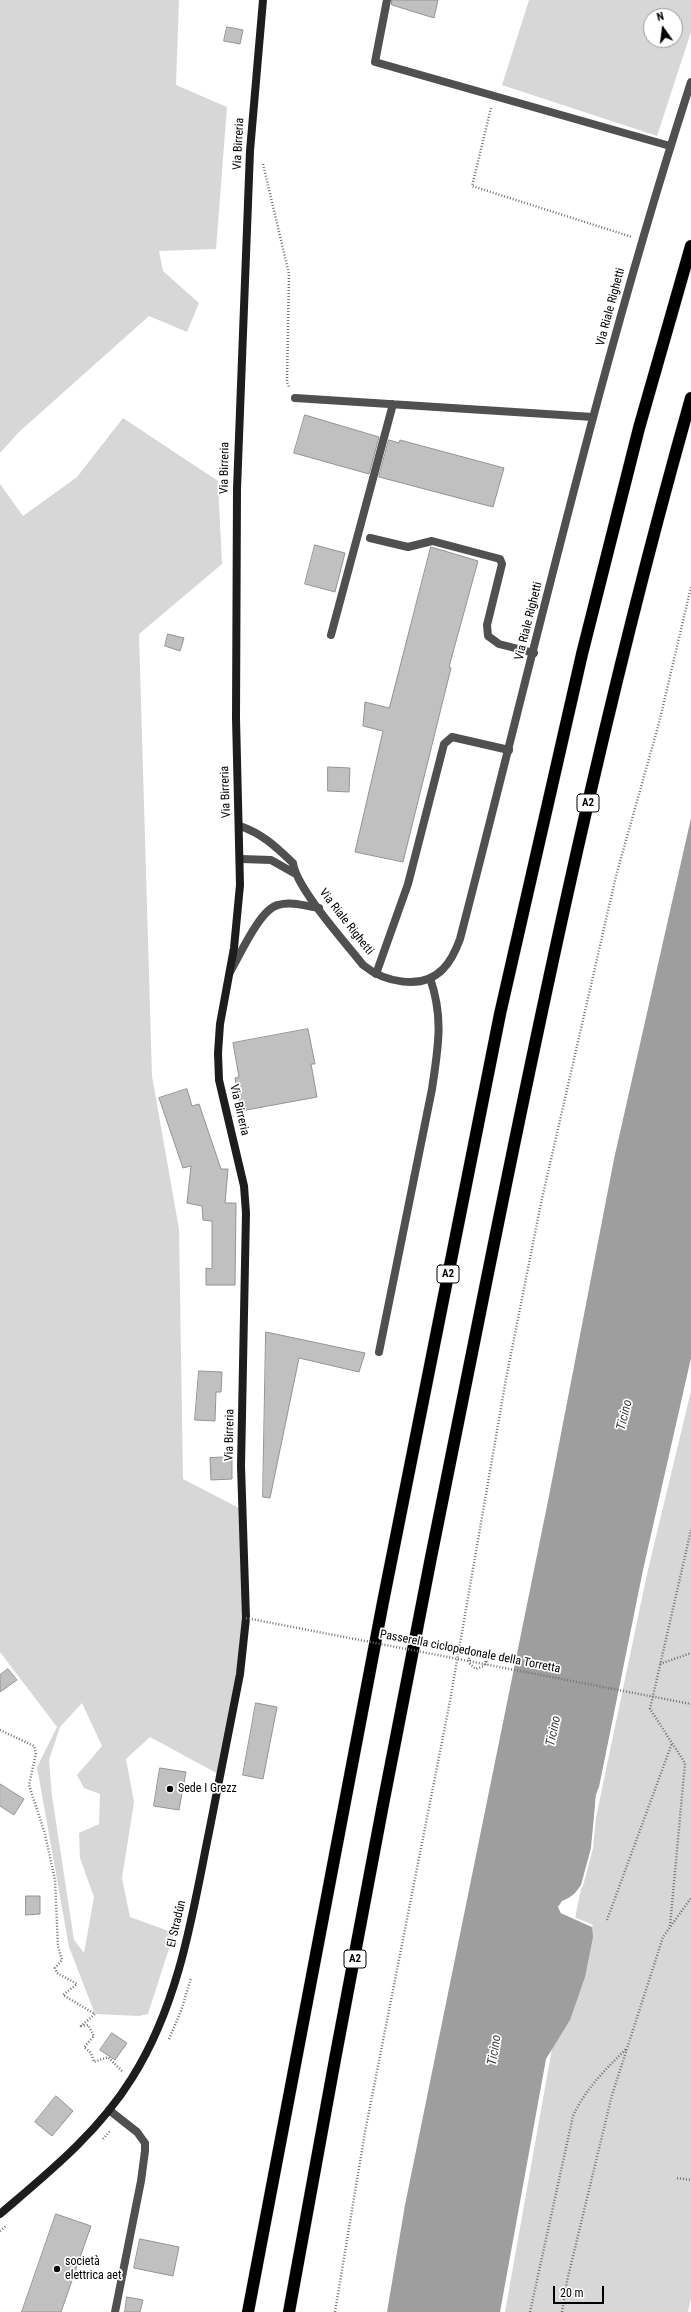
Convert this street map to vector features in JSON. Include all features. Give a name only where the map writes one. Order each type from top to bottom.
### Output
[{"type":"highway","name":"A2","points":[[248,2312],[383,1602],[502,1007],[560,744],[600,580],[639,428],[691,246]]},
{"type":"highway","name":"A2","points":[[289,2312],[445,1483],[535,1044],[600,750],[691,398]]},
{"type":"street","name":"Via Birreria","points":[[245,1580],[241,1466],[246,1214],[241,1173],[219,1080],[218,1054],[220,1024],[230,972],[238,912],[241,859],[236,718],[236,489],[250,151],[263,0]]},
{"type":"street","points":[[387,0],[375,62],[670,146]]},
{"type":"street","name":"Via Riale Righetti","points":[[241,859],[271,860],[294,874],[318,908],[363,965],[376,974],[399,981],[419,981],[430,978],[448,963],[460,940],[593,417],[642,240],[691,82]]},
{"type":"street","points":[[296,398],[593,417]]},
{"type":"street","points":[[331,635],[393,404]]},
{"type":"street","points":[[370,538],[404,547],[432,541],[500,560],[502,564],[488,625],[488,636],[499,644],[534,653]]},
{"type":"street","points":[[376,974],[408,884],[444,744],[452,737],[509,750]]},
{"type":"street","name":"Via Riale Righetti","points":[[240,826],[269,840],[293,863],[294,874]]},
{"type":"street","points":[[230,972],[258,922],[269,909],[277,905],[285,904],[318,908]]},
{"type":"street","points":[[379,1352],[432,1089],[438,1046],[439,1011],[430,978]]},
{"type":"street","name":"El Stradún","points":[[0,2214],[87,2136],[109,2110],[132,2079],[164,2013],[188,1936],[240,1674],[246,1618],[245,1580]]},
{"type":"street","points":[[109,2110],[121,2118],[141,2137],[145,2152],[141,2181],[115,2312]]},
{"type":"path","points":[[494,95],[472,186],[642,240]]},
{"type":"path","points":[[250,151],[261,151],[278,235],[289,274],[287,382],[296,398]]},
{"type":"path","points":[[335,2312],[365,2132],[459,1648],[506,1379],[541,1203],[616,876],[659,723],[691,587]]},
{"type":"path","points":[[670,1926],[685,1763],[650,1709],[691,1530]]},
{"type":"path","points":[[257,1628],[258,1613]]},
{"type":"path","name":"Passerella ciclopedonale della Torretta","points":[[246,1618],[691,1704]]},
{"type":"path","points":[[459,1648],[481,1652],[485,1655],[486,1660],[484,1666],[476,1669],[470,1664],[469,1659],[473,1652],[482,1650],[486,1655],[487,1665]]},
{"type":"path","points":[[660,1664],[691,1653]]},
{"type":"path","points":[[0,1730],[34,1746],[36,1753],[29,1785],[45,1834],[56,1880],[58,1946],[62,1960],[55,1968],[57,1973],[77,1984],[63,1995],[95,2014],[81,2026],[88,2025],[94,2036],[84,2047],[91,2053],[94,2062],[108,2057],[132,2079]]},
{"type":"path","points":[[607,1920],[672,1743]]},
{"type":"path","points":[[562,2312],[567,2281],[610,2103],[627,2047],[663,1937],[691,1898]]},
{"type":"path","points":[[166,2045],[181,2011],[192,1972]]},
{"type":"path","points":[[530,2312],[573,2116],[581,2099],[597,2077],[627,2047]]},
{"type":"path","points":[[101,2140],[121,2118]]},
{"type":"path","points":[[677,2178],[691,2180]]},
{"type":"path","points":[[0,2231],[12,2222]]},
{"type":"shaded area","points":[[0,0],[179,0],[176,85],[227,107],[216,249],[159,251],[163,271],[199,303],[187,332],[149,316],[19,432],[0,453]]},
{"type":"shaded area","points":[[529,0],[691,0],[691,32],[657,136],[502,85]]},
{"type":"shaded area","points":[[123,418],[218,481],[222,564],[139,634],[152,1076],[179,1229],[183,1479],[241,1509],[245,1631],[220,1775],[150,1737],[126,1759],[134,1802],[122,1878],[130,1917],[174,1933],[148,2014],[139,2016],[95,2014],[69,1947],[37,1767],[57,1727],[0,1652],[0,484],[23,516],[77,477]],"holes":[[[82,1703],[102,1746],[77,1775],[84,1788],[100,1794],[99,1824],[79,1833],[80,1858],[94,1897],[84,1953],[74,1940],[52,1796],[49,1760],[60,1727]]]},
{"type":"shaded area","points":[[691,1391],[691,2298],[688,2312],[505,2312],[577,1908],[647,1574]]},
{"type":"water","name":"Ticino","points":[[691,818],[691,1358],[643,1570],[599,1787],[596,1795],[592,1842],[587,1868],[578,1890],[558,1907],[561,1913],[592,1927],[593,1937],[585,1977],[570,2020],[546,2059],[500,2312],[387,2312],[405,2205],[548,1501],[614,1159]]},
{"type":"pier","points":[[599,1787],[601,1787],[598,1796],[593,1848],[583,1886],[574,1898],[564,1903],[560,1907],[562,1912],[593,1925],[592,1927],[561,1913],[558,1907],[562,1901],[573,1896],[581,1885],[591,1848],[596,1795]]},
{"type":"building","points":[[392,0],[438,0],[434,18],[392,5]]},
{"type":"building","points":[[227,27],[243,30],[240,44],[224,41]]},
{"type":"building","points":[[305,415],[379,437],[369,474],[294,453]]},
{"type":"building","points":[[389,440],[399,443],[400,440],[504,468],[493,507],[379,477]]},
{"type":"building","points":[[315,545],[345,553],[335,592],[305,584]]},
{"type":"building","points":[[431,547],[478,561],[449,667],[451,668],[403,862],[355,852],[383,731],[363,726],[365,702],[389,708]]},
{"type":"building","points":[[168,634],[184,638],[180,651],[165,646]]},
{"type":"building","points":[[328,767],[350,768],[349,792],[328,791]]},
{"type":"building","points":[[308,1029],[315,1064],[311,1064],[317,1097],[241,1111],[235,1078],[239,1077],[233,1043]]},
{"type":"building","points":[[187,1089],[192,1106],[199,1104],[221,1169],[228,1169],[225,1203],[236,1203],[235,1285],[206,1285],[206,1268],[212,1269],[212,1221],[203,1220],[202,1206],[187,1203],[191,1166],[183,1168],[159,1098]]},
{"type":"building","points":[[266,1332],[365,1353],[359,1372],[299,1358],[270,1498],[263,1497]]},
{"type":"building","points":[[199,1371],[222,1372],[221,1392],[216,1392],[215,1421],[195,1420]]},
{"type":"building","points":[[232,1457],[232,1479],[211,1480],[210,1458]]},
{"type":"building","points":[[8,1669],[17,1680],[0,1692],[0,1675]]},
{"type":"building","points":[[256,1703],[277,1707],[263,1779],[243,1775]]},
{"type":"building","name":"Sede I Grezz","points":[[160,1768],[186,1772],[179,1810],[154,1806]]},
{"type":"building","points":[[0,1784],[24,1799],[14,1815],[0,1806]]},
{"type":"building","points":[[26,1896],[40,1896],[40,1914],[26,1915]]},
{"type":"building","points":[[112,2033],[127,2043],[115,2060],[100,2050]]},
{"type":"building","points":[[56,2096],[73,2111],[52,2136],[35,2122]]},
{"type":"building","name":"società elettrica aet","points":[[56,2214],[91,2226],[61,2312],[22,2312]]},
{"type":"building","points":[[140,2239],[179,2247],[173,2276],[134,2268]]},
{"type":"building","points":[[127,2297],[143,2300],[140,2312],[125,2312]]},
{"type":"place","name":"Sede I Grezz","points":[[170,1789]]},
{"type":"place","name":"società elettrica aet","points":[[57,2269]]}]
